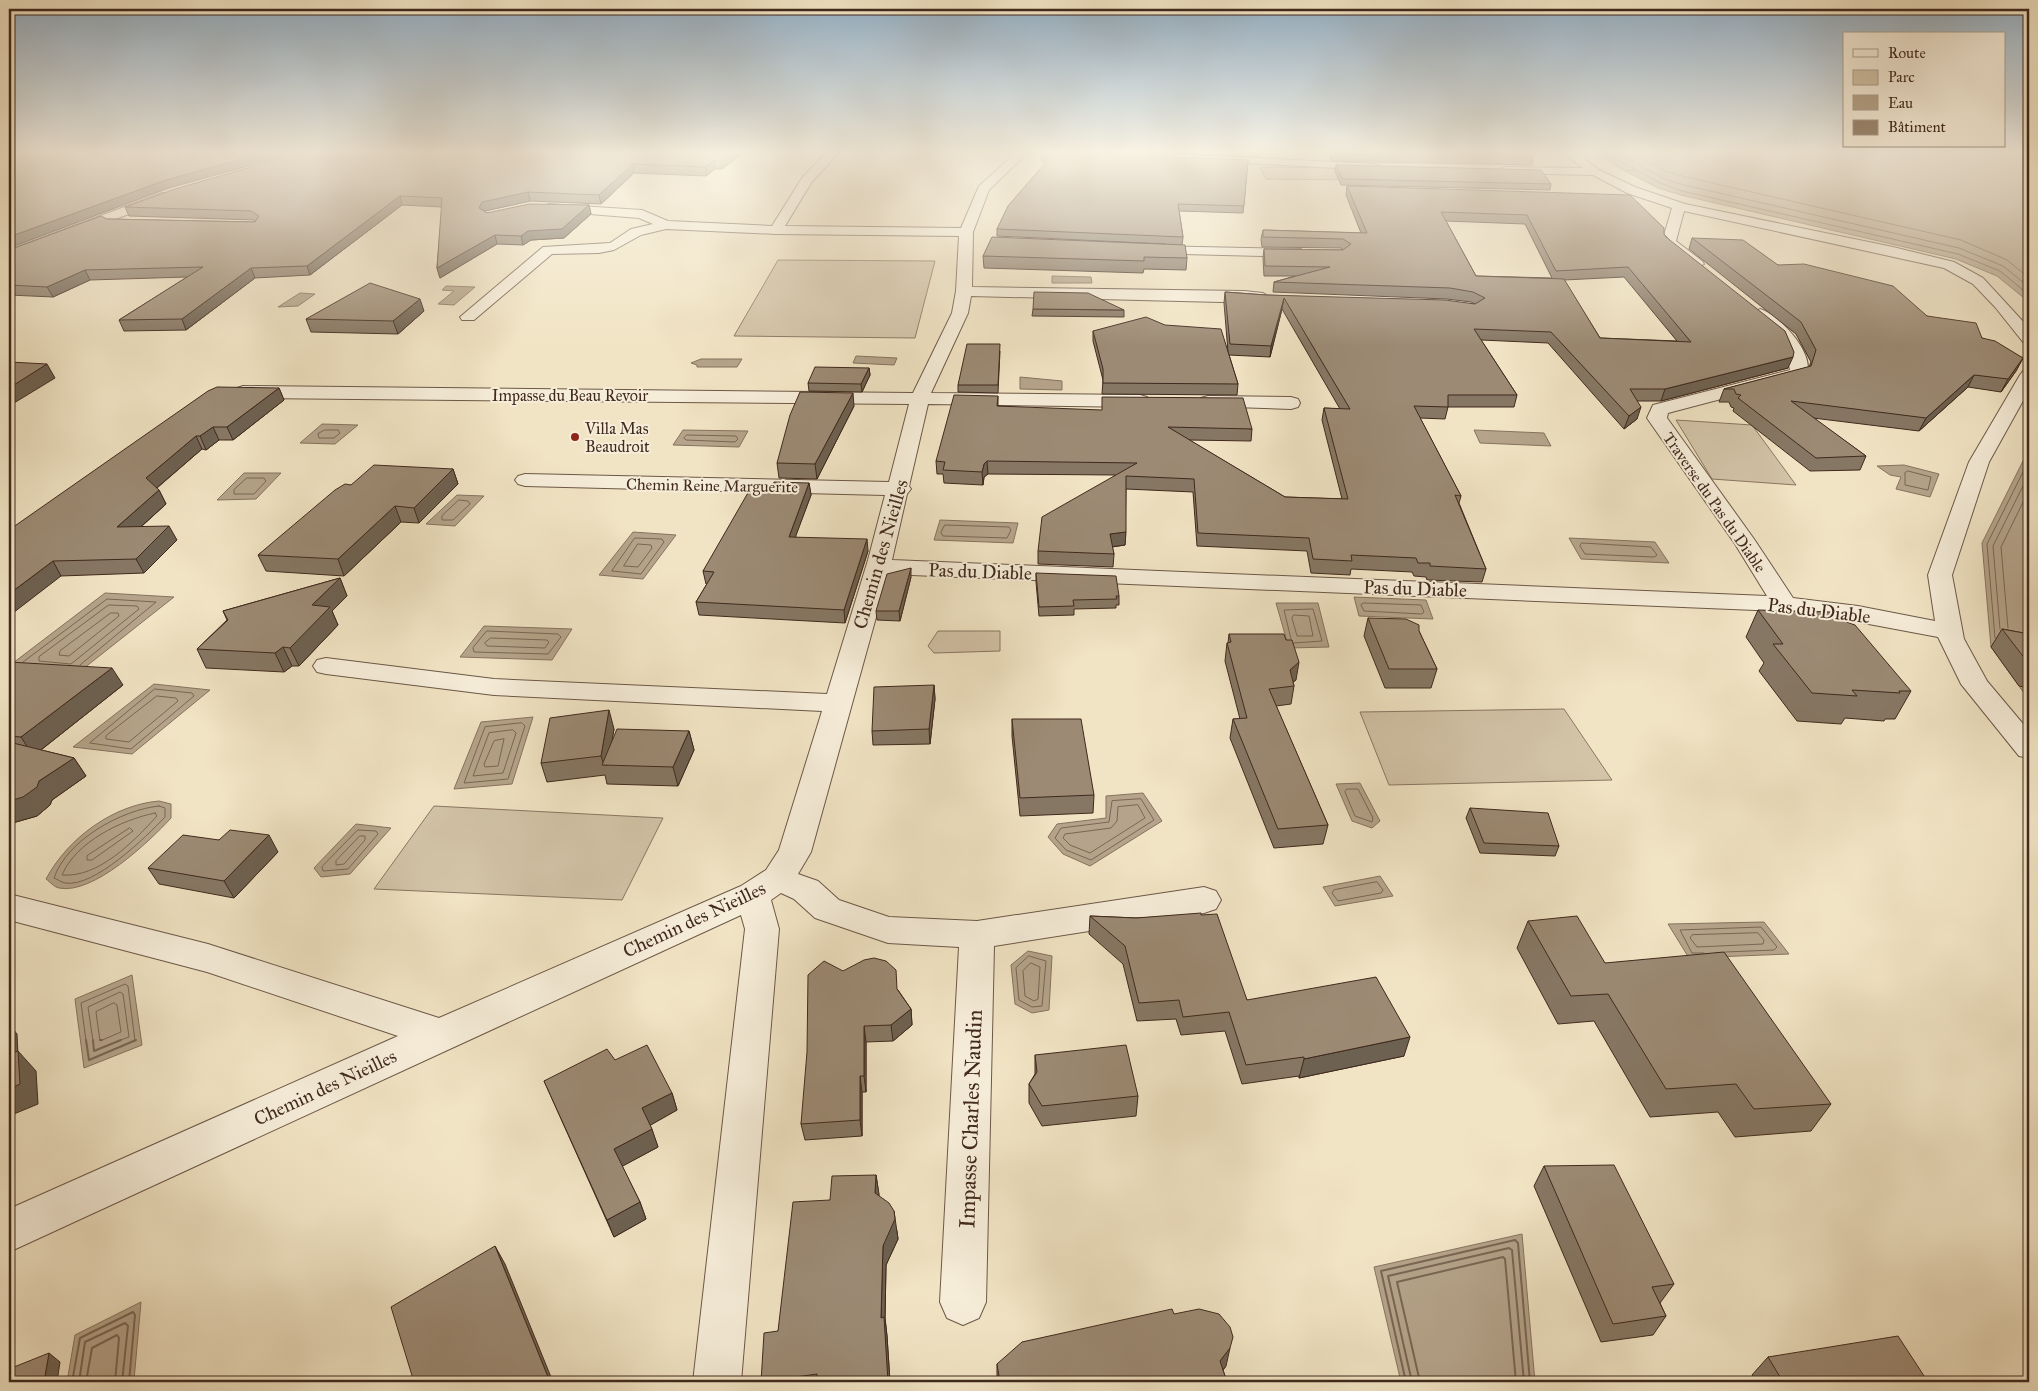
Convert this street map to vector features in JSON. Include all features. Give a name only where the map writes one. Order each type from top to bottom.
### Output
[{"type":"street","points":[[9,254],[108,217]]},
{"type":"street","points":[[648,217],[666,225]]},
{"type":"street","points":[[776,230],[784,217]]},
{"type":"street","name":"Chemin des Nieilles","points":[[9,1231],[765,887],[795,852],[900,490],[920,398],[960,313],[977,217]]},
{"type":"street","points":[[1675,217],[1669,242],[1714,278]]},
{"type":"street","points":[[1729,217],[1949,265],[1978,282],[2001,304],[2029,338]]},
{"type":"street","points":[[97,221],[136,223]]},
{"type":"street","points":[[468,317],[548,250],[599,250],[614,246],[636,232],[666,225],[972,238]]},
{"type":"street","points":[[1139,250],[1318,254]]},
{"type":"street","points":[[964,291],[1235,295],[1275,299]]},
{"type":"street","name":"Traverse du Pas du Diable","points":[[1744,302],[1789,339],[1800,363],[1799,373],[1660,409],[1657,418],[1746,544],[1785,605]]},
{"type":"street","points":[[2029,375],[1979,462],[1940,575],[1951,639],[1975,684],[2029,749]]},
{"type":"street","name":"Impasse du Beau Revoir","points":[[229,392],[1154,401]]},
{"type":"street","points":[[1194,402],[1291,403]]},
{"type":"street","name":"Chemin Reine Marguerite","points":[[525,480],[900,490]]},
{"type":"street","name":"Pas du Diable","points":[[878,567],[1556,593],[1785,605],[1858,614],[1949,631]]},
{"type":"street","points":[[326,666],[494,687],[837,703]]},
{"type":"street","points":[[717,1382],[765,887],[806,890],[827,909],[888,930],[977,935],[1204,900]]},
{"type":"street","points":[[9,907],[208,958],[440,1034]]},
{"type":"street","name":"Impasse Charles Naudin","points":[[964,1302],[977,935]]},
{"type":"green space","points":[[778,260],[935,261],[915,338],[734,336]]},
{"type":"green space","points":[[1676,420],[1752,425],[1796,485],[1712,479]]},
{"type":"green space","points":[[938,631],[1000,631],[1000,651],[934,653],[928,646]]},
{"type":"green space","points":[[1564,709],[1612,780],[1389,785],[1360,712]]},
{"type":"green space","points":[[434,806],[663,818],[622,900],[374,889]]},
{"type":"water","points":[[1775,217],[2029,217],[2029,302],[1997,276],[1956,259]]},
{"type":"water","points":[[1052,276],[1091,277],[1092,283],[1052,283]]},
{"type":"water","points":[[446,286],[475,287],[454,305],[438,304],[454,291],[442,290]]},
{"type":"water","points":[[300,293],[315,294],[298,306],[278,307]]},
{"type":"water","points":[[856,356],[897,358],[894,365],[853,363]]},
{"type":"water","points":[[701,359],[742,359],[737,367],[697,367],[697,365],[691,363]]},
{"type":"water","points":[[1020,377],[1062,381],[1062,390],[1020,389]]},
{"type":"water","points":[[322,424],[358,425],[335,444],[300,443]]},
{"type":"water","points":[[683,430],[748,431],[739,447],[673,445]]},
{"type":"water","points":[[1474,430],[1544,433],[1551,446],[1480,443]]},
{"type":"water","points":[[2029,449],[2029,700],[1991,647],[1982,543]]},
{"type":"water","points":[[1904,465],[1939,474],[1930,497],[1896,489],[1901,477],[1890,475],[1877,466]]},
{"type":"water","points":[[244,473],[281,473],[256,499],[217,500]]},
{"type":"water","points":[[457,495],[484,496],[455,526],[426,524]]},
{"type":"water","points":[[940,520],[1018,523],[1013,543],[934,540]]},
{"type":"water","points":[[633,532],[676,535],[643,579],[599,575]]},
{"type":"water","points":[[1569,538],[1655,542],[1669,563],[1581,559]]},
{"type":"water","points":[[105,593],[174,597],[74,676],[9,666]]},
{"type":"water","points":[[1354,597],[1426,600],[1433,619],[1359,616]]},
{"type":"water","points":[[1276,603],[1318,603],[1329,647],[1289,648]]},
{"type":"water","points":[[484,626],[572,629],[552,660],[460,657]]},
{"type":"water","points":[[154,684],[210,690],[132,754],[73,747]]},
{"type":"water","points":[[533,717],[512,784],[454,789],[481,722]]},
{"type":"water","points":[[1360,783],[1380,821],[1372,828],[1352,821],[1336,784]]},
{"type":"water","points":[[1143,793],[1162,821],[1090,866],[1063,854],[1048,837],[1057,824],[1106,818],[1106,796]]},
{"type":"water","points":[[159,801],[171,804],[171,818],[120,865],[88,883],[73,888],[59,888],[46,879],[66,850],[94,826],[125,809]]},
{"type":"water","points":[[356,824],[391,828],[350,874],[321,877],[314,868]]},
{"type":"water","points":[[1380,876],[1393,896],[1335,906],[1323,887]]},
{"type":"water","points":[[1764,922],[1789,954],[1689,958],[1668,924]]},
{"type":"water","points":[[1028,951],[1052,956],[1049,1010],[1032,1013],[1015,1004],[1011,965]]},
{"type":"water","points":[[132,975],[142,1045],[84,1068],[75,999]]},
{"type":"water","points":[[1522,1234],[1535,1382],[1401,1382],[1374,1267]]},
{"type":"water","points":[[141,1302],[134,1380],[131,1382],[67,1382],[75,1335]]},
{"type":"building","points":[[9,217],[64,217],[9,237]]},
{"type":"building","points":[[99,217],[107,219],[255,222],[258,217],[372,217],[307,266],[251,268],[182,319],[119,320],[203,267],[85,270],[47,287],[9,285],[9,250]]},
{"type":"building","points":[[441,217],[576,217],[562,229],[528,231],[521,236],[495,235],[437,268]]},
{"type":"building","points":[[1003,217],[1180,217],[1183,237],[997,229]]},
{"type":"building","points":[[1360,217],[1444,217],[1476,276],[1564,279],[1600,338],[1691,342],[1628,267],[1556,271],[1528,217],[1653,217],[1664,228],[1666,237],[1785,331],[1794,352],[1793,357],[1665,389],[1630,389],[1641,407],[1629,416],[1551,332],[1474,329],[1517,395],[1448,395],[1448,407],[1414,406],[1461,496],[1455,495],[1486,569],[1430,566],[1430,563],[1418,563],[1416,558],[1351,555],[1352,561],[1313,559],[1309,538],[1198,533],[1194,479],[1126,476],[1126,532],[1110,534],[1114,554],[1038,551],[1042,517],[1137,463],[987,461],[982,472],[943,470],[945,462],[936,461],[954,395],[998,396],[997,406],[1102,410],[1102,397],[1243,398],[1252,429],[1168,427],[1285,497],[1348,499],[1324,408],[1350,409],[1284,298],[1271,346],[1230,344],[1225,292],[1266,295],[1445,300],[1475,304],[1485,298],[1473,292],[1450,288],[1274,282],[1330,267],[1265,266],[1264,249],[1343,250],[1351,244],[1343,239],[1263,237],[1263,230],[1367,233]]},
{"type":"building","points":[[992,237],[1185,245],[1187,258],[1144,257],[1144,261],[983,256]]},
{"type":"building","points":[[1692,238],[1743,240],[1778,265],[1804,264],[1893,286],[1927,316],[1976,323],[1982,338],[1995,341],[2023,358],[2008,379],[1974,375],[1926,418],[1791,401],[1866,456],[1816,458],[1738,398],[1741,395],[1736,394],[1734,389],[1724,389],[1811,366],[1816,350],[1801,322]]},
{"type":"building","points":[[370,283],[420,299],[393,321],[306,319]]},
{"type":"building","points":[[1034,292],[1088,293],[1124,310],[1033,309]]},
{"type":"building","points":[[1146,317],[1165,325],[1221,329],[1238,384],[1103,383],[1103,369],[1093,331]]},
{"type":"building","points":[[967,344],[1000,344],[998,385],[958,385]]},
{"type":"building","points":[[9,362],[47,364],[9,388]]},
{"type":"building","points":[[815,367],[869,368],[861,384],[808,383]]},
{"type":"building","points":[[217,387],[279,388],[227,427],[213,427],[200,436],[196,436],[146,478],[159,490],[117,527],[169,526],[136,559],[53,561],[9,594],[9,530],[208,391]]},
{"type":"building","points":[[800,392],[853,393],[815,464],[777,463],[790,415]]},
{"type":"building","points":[[374,465],[453,469],[414,508],[395,506],[338,559],[258,555],[335,490],[345,484],[351,485]]},
{"type":"building","points":[[774,482],[809,483],[789,537],[867,539],[844,610],[696,602],[714,572],[703,571],[749,491],[771,491]]},
{"type":"building","points":[[911,568],[899,611],[876,611],[887,574]]},
{"type":"building","points":[[1036,573],[1116,576],[1119,596],[1116,596],[1117,599],[1073,600],[1074,606],[1039,607]]},
{"type":"building","points":[[340,578],[312,605],[330,607],[290,648],[283,647],[275,653],[197,649],[228,620],[223,611]]},
{"type":"building","points":[[1758,610],[1831,612],[1838,619],[1855,625],[1911,691],[1899,691],[1900,693],[1852,690],[1857,696],[1812,693],[1773,644],[1783,644]]},
{"type":"building","points":[[1368,618],[1406,619],[1419,625],[1419,631],[1437,669],[1389,669]]},
{"type":"building","points":[[2002,629],[2029,634],[2029,664]]},
{"type":"building","points":[[1229,634],[1284,634],[1286,640],[1292,640],[1299,662],[1290,670],[1294,686],[1269,689],[1328,825],[1278,829],[1233,719],[1247,718],[1227,643],[1231,642]]},
{"type":"building","points":[[9,662],[112,668],[21,737],[9,736]]},
{"type":"building","points":[[934,685],[929,729],[872,731],[874,687]]},
{"type":"building","points":[[609,710],[601,756],[541,763],[550,718]]},
{"type":"building","points":[[1012,719],[1081,719],[1094,795],[1020,798]]},
{"type":"building","points":[[617,729],[689,731],[673,767],[602,765]]},
{"type":"building","points":[[9,742],[74,758],[39,781],[37,787],[23,797],[9,801]]},
{"type":"building","points":[[1470,808],[1548,813],[1559,846],[1484,843]]},
{"type":"building","points":[[230,830],[269,835],[224,881],[148,868],[183,835],[219,840]]},
{"type":"building","points":[[1201,913],[1201,915],[1217,914],[1247,1000],[1376,977],[1410,1037],[1304,1059],[1304,1057],[1246,1065],[1229,1012],[1183,1017],[1179,1000],[1139,1003],[1125,946],[1090,916],[1136,918]]},
{"type":"building","points":[[1577,916],[1605,963],[1724,952],[1831,1104],[1754,1109],[1736,1084],[1666,1089],[1608,994],[1571,996],[1528,921]]},
{"type":"building","points":[[874,958],[886,961],[896,970],[897,989],[911,1009],[891,1025],[864,1026],[864,1076],[860,1076],[860,1120],[801,1124],[807,1052],[808,975],[824,961],[843,971],[864,960]]},
{"type":"building","points":[[647,1045],[672,1093],[642,1108],[652,1129],[614,1149],[640,1202],[607,1220],[544,1081],[607,1049],[615,1060]]},
{"type":"building","points":[[1126,1045],[1138,1096],[1042,1106],[1029,1084],[1037,1072],[1035,1055]]},
{"type":"building","points":[[18,1051],[20,1084],[9,1089],[9,1054]]},
{"type":"building","points":[[1614,1165],[1674,1284],[1652,1287],[1666,1316],[1613,1324],[1544,1166]]},
{"type":"building","points":[[876,1175],[875,1193],[889,1203],[894,1211],[895,1219],[883,1246],[881,1318],[884,1317],[888,1382],[817,1382],[817,1374],[761,1382],[764,1333],[778,1331],[793,1202],[830,1200],[832,1176]]},
{"type":"building","points":[[495,1246],[550,1382],[414,1382],[391,1307]]},
{"type":"building","points":[[1172,1309],[1174,1314],[1199,1309],[1219,1314],[1230,1327],[1233,1337],[1230,1348],[1220,1361],[1227,1382],[1000,1382],[997,1364],[1022,1342]]},
{"type":"building","points":[[1898,1336],[1928,1382],[1783,1382],[1768,1357]]},
{"type":"building","points":[[49,1353],[44,1382],[9,1382],[9,1369]]},
{"type":"place","name":"Villa Mas Beaudroit","points":[[575,437]]}]
